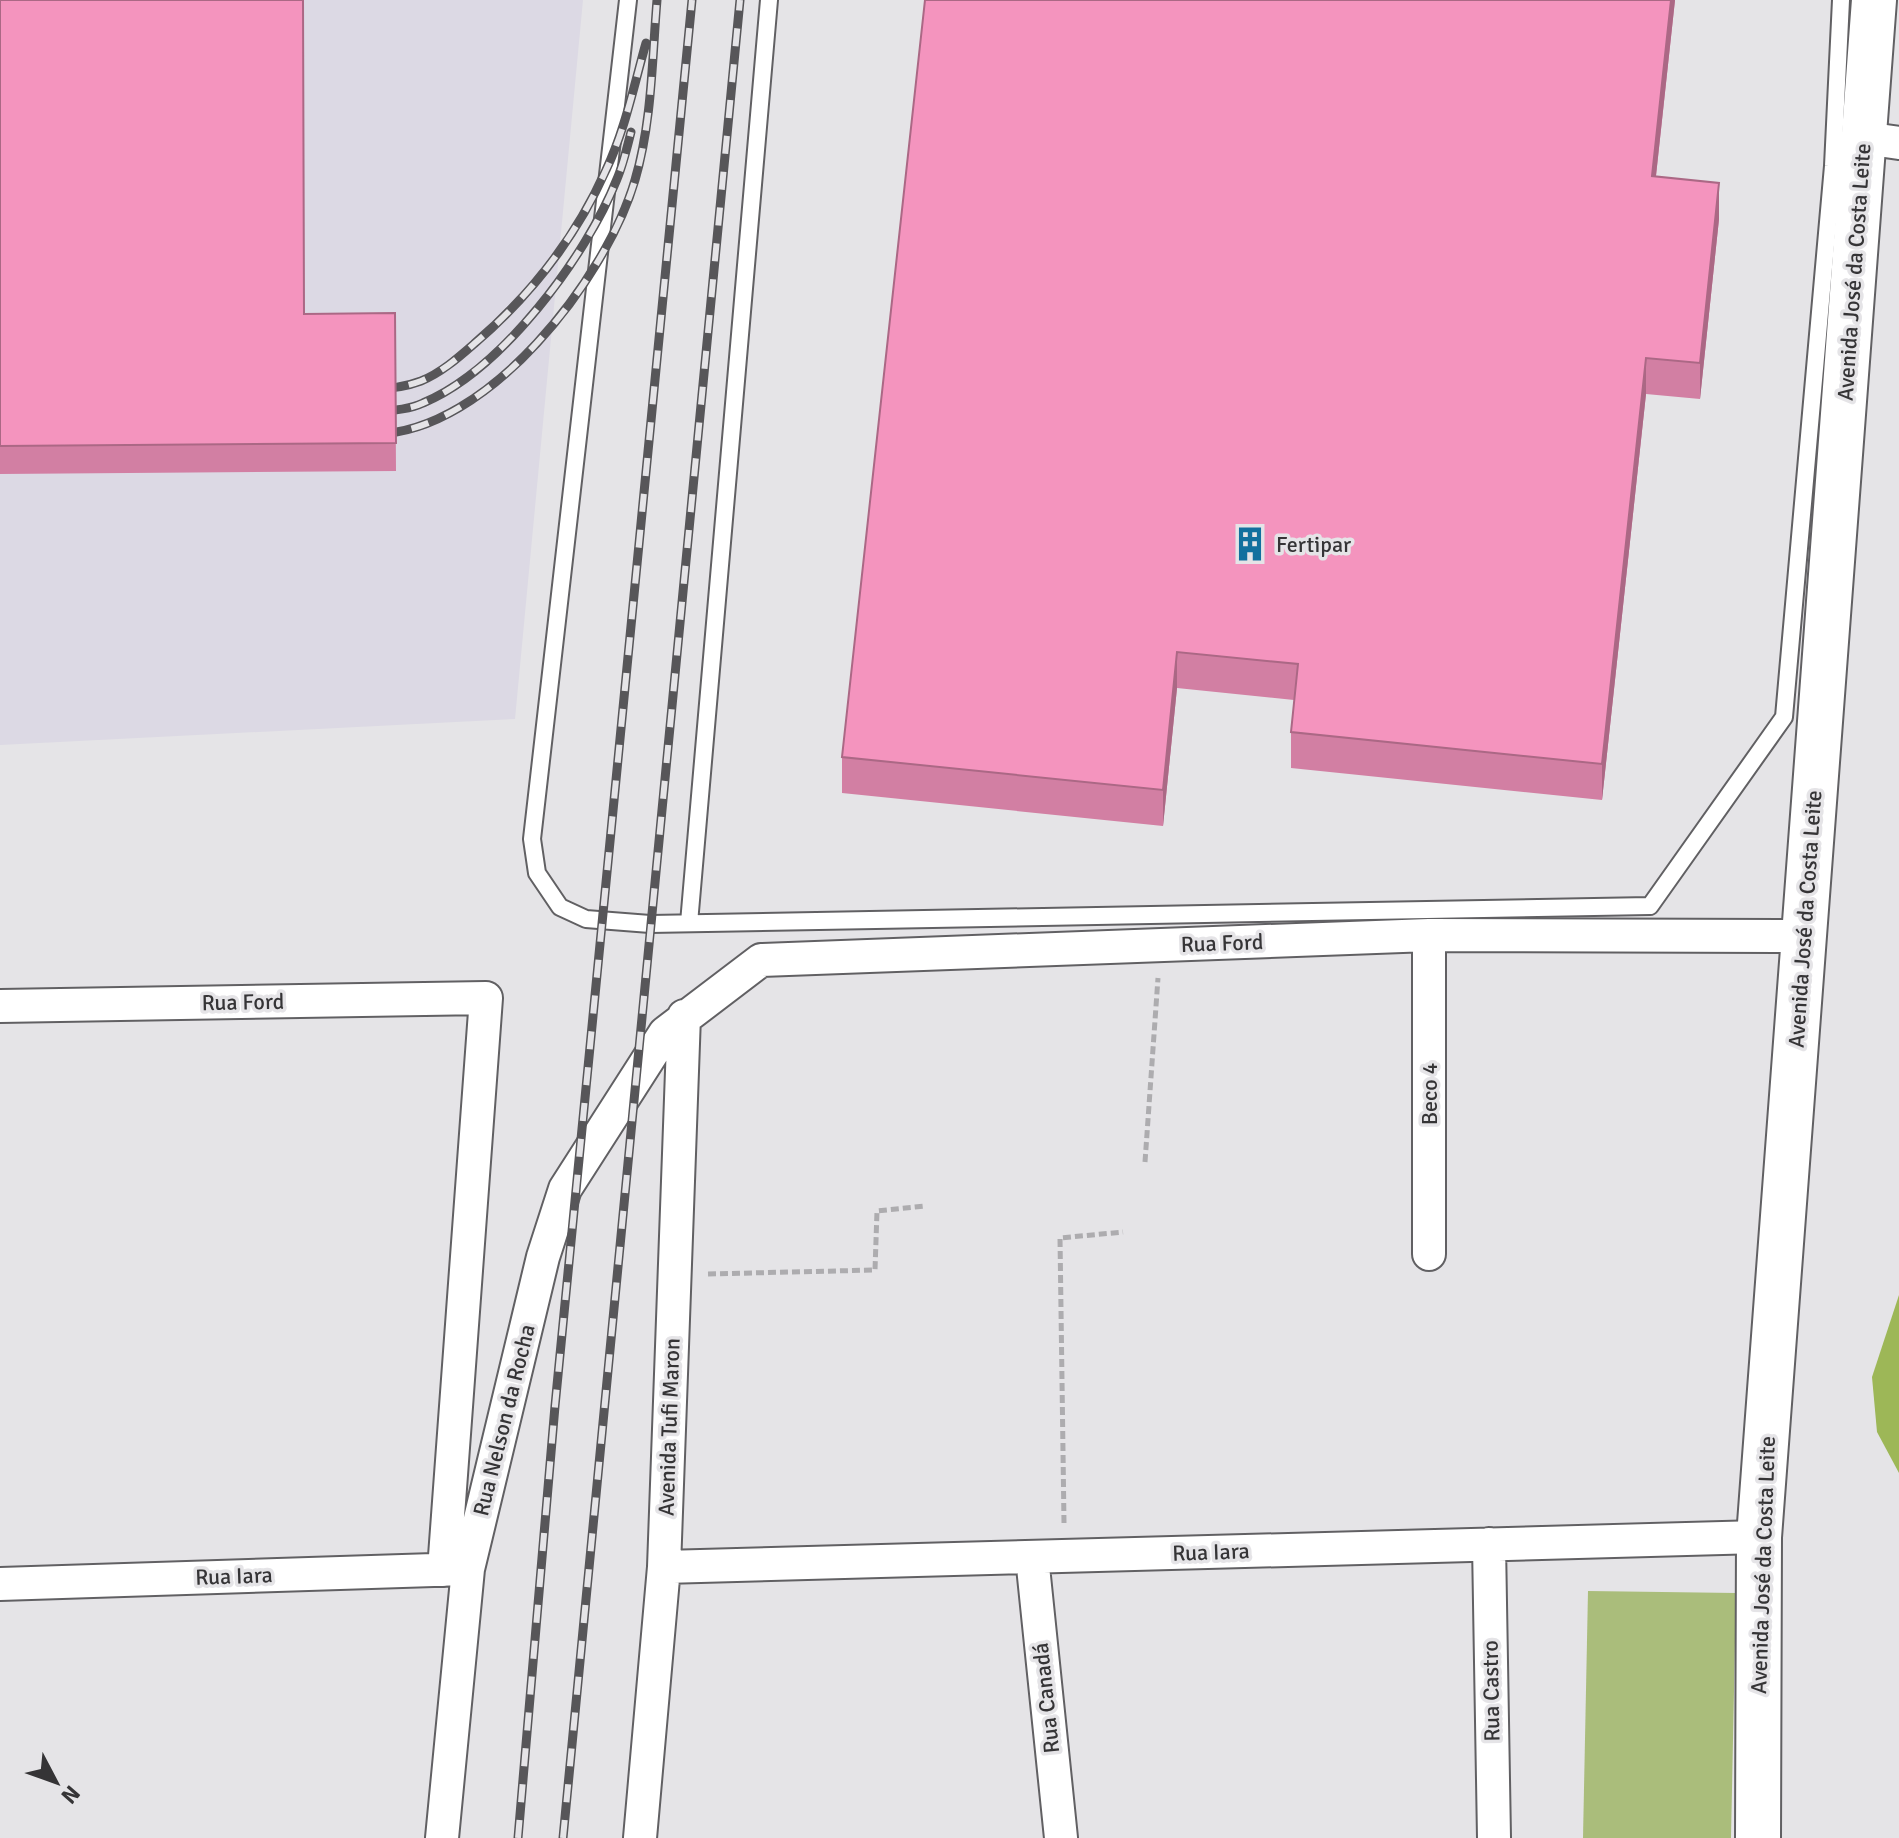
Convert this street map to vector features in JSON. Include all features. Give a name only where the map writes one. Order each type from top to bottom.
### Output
[{"type":"street","name":"Avenida José da Costa Leite","points":[[1758,1838],[1759,1537],[1804,936],[1881,140],[1874,0]]},
{"type":"street","name":"Rua Ford","points":[[674,1024],[761,960],[1429,935],[1804,936]]},
{"type":"street","name":"Beco 4","points":[[1429,935],[1429,1254]]},
{"type":"street","name":"Rua Ford","points":[[0,1006],[486,998],[456,1569]]},
{"type":"street","name":"Avenida Tufi Maron","points":[[640,1838],[664,1567],[675,1275],[674,1024]]},
{"type":"street","name":"Rua Nelson da Rocha","points":[[442,1838],[456,1569],[543,1257],[565,1189],[674,1024]]},
{"type":"street","name":"Rua Iara","points":[[664,1567],[1759,1537]]},
{"type":"street","name":"Rua Castro","points":[[1489,1544],[1494,1838]]},
{"type":"street","name":"Rua Canadá","points":[[1032,1557],[1061,1838]]},
{"type":"street","name":"Rua Iara","points":[[0,1584],[456,1569]]},
{"type":"lane","points":[[628,0],[532,839],[537,873],[560,907],[586,919],[650,924],[1650,906],[1784,717],[1833,166],[1841,0]]},
{"type":"lane","points":[[689,923],[769,0]]},
{"type":"path","points":[[1145,1162],[1161,945]]},
{"type":"path","points":[[675,1275],[875,1270],[877,1211],[925,1206]]},
{"type":"path","points":[[1064,1556],[1060,1238],[1123,1232]]},
{"type":"shaded area","points":[[0,0],[583,0],[515,719],[0,745]]},
{"type":"green space","points":[[1899,1295],[1899,1473],[1877,1432],[1872,1377]]},
{"type":"green space","points":[[1588,1591],[1736,1593],[1731,1838],[1583,1838]]},
{"type":"building","points":[[0,0],[303,0],[304,314],[395,313],[396,443],[0,446]]},
{"type":"building","name":"Fertipar","points":[[925,0],[1671,0],[1652,176],[1719,183],[1700,363],[1646,358],[1602,764],[1291,732],[1298,664],[1177,652],[1163,790],[842,757]]},
{"type":"railway","points":[[376,434],[418,427],[460,407],[500,379],[537,343],[570,303],[598,261],[620,219],[641,158],[657,0]]},
{"type":"railway","points":[[518,1838],[555,1406],[692,0]]},
{"type":"railway","points":[[563,1838],[740,0]]},
{"type":"railway","points":[[373,389],[409,385],[443,369],[495,325],[550,264],[581,219],[613,155],[646,43]]},
{"type":"railway","points":[[375,411],[411,407],[453,387],[511,338],[538,308],[585,242],[617,179],[631,132]]},
{"type":"place","name":"Fertipar","points":[[1250,544]]}]
